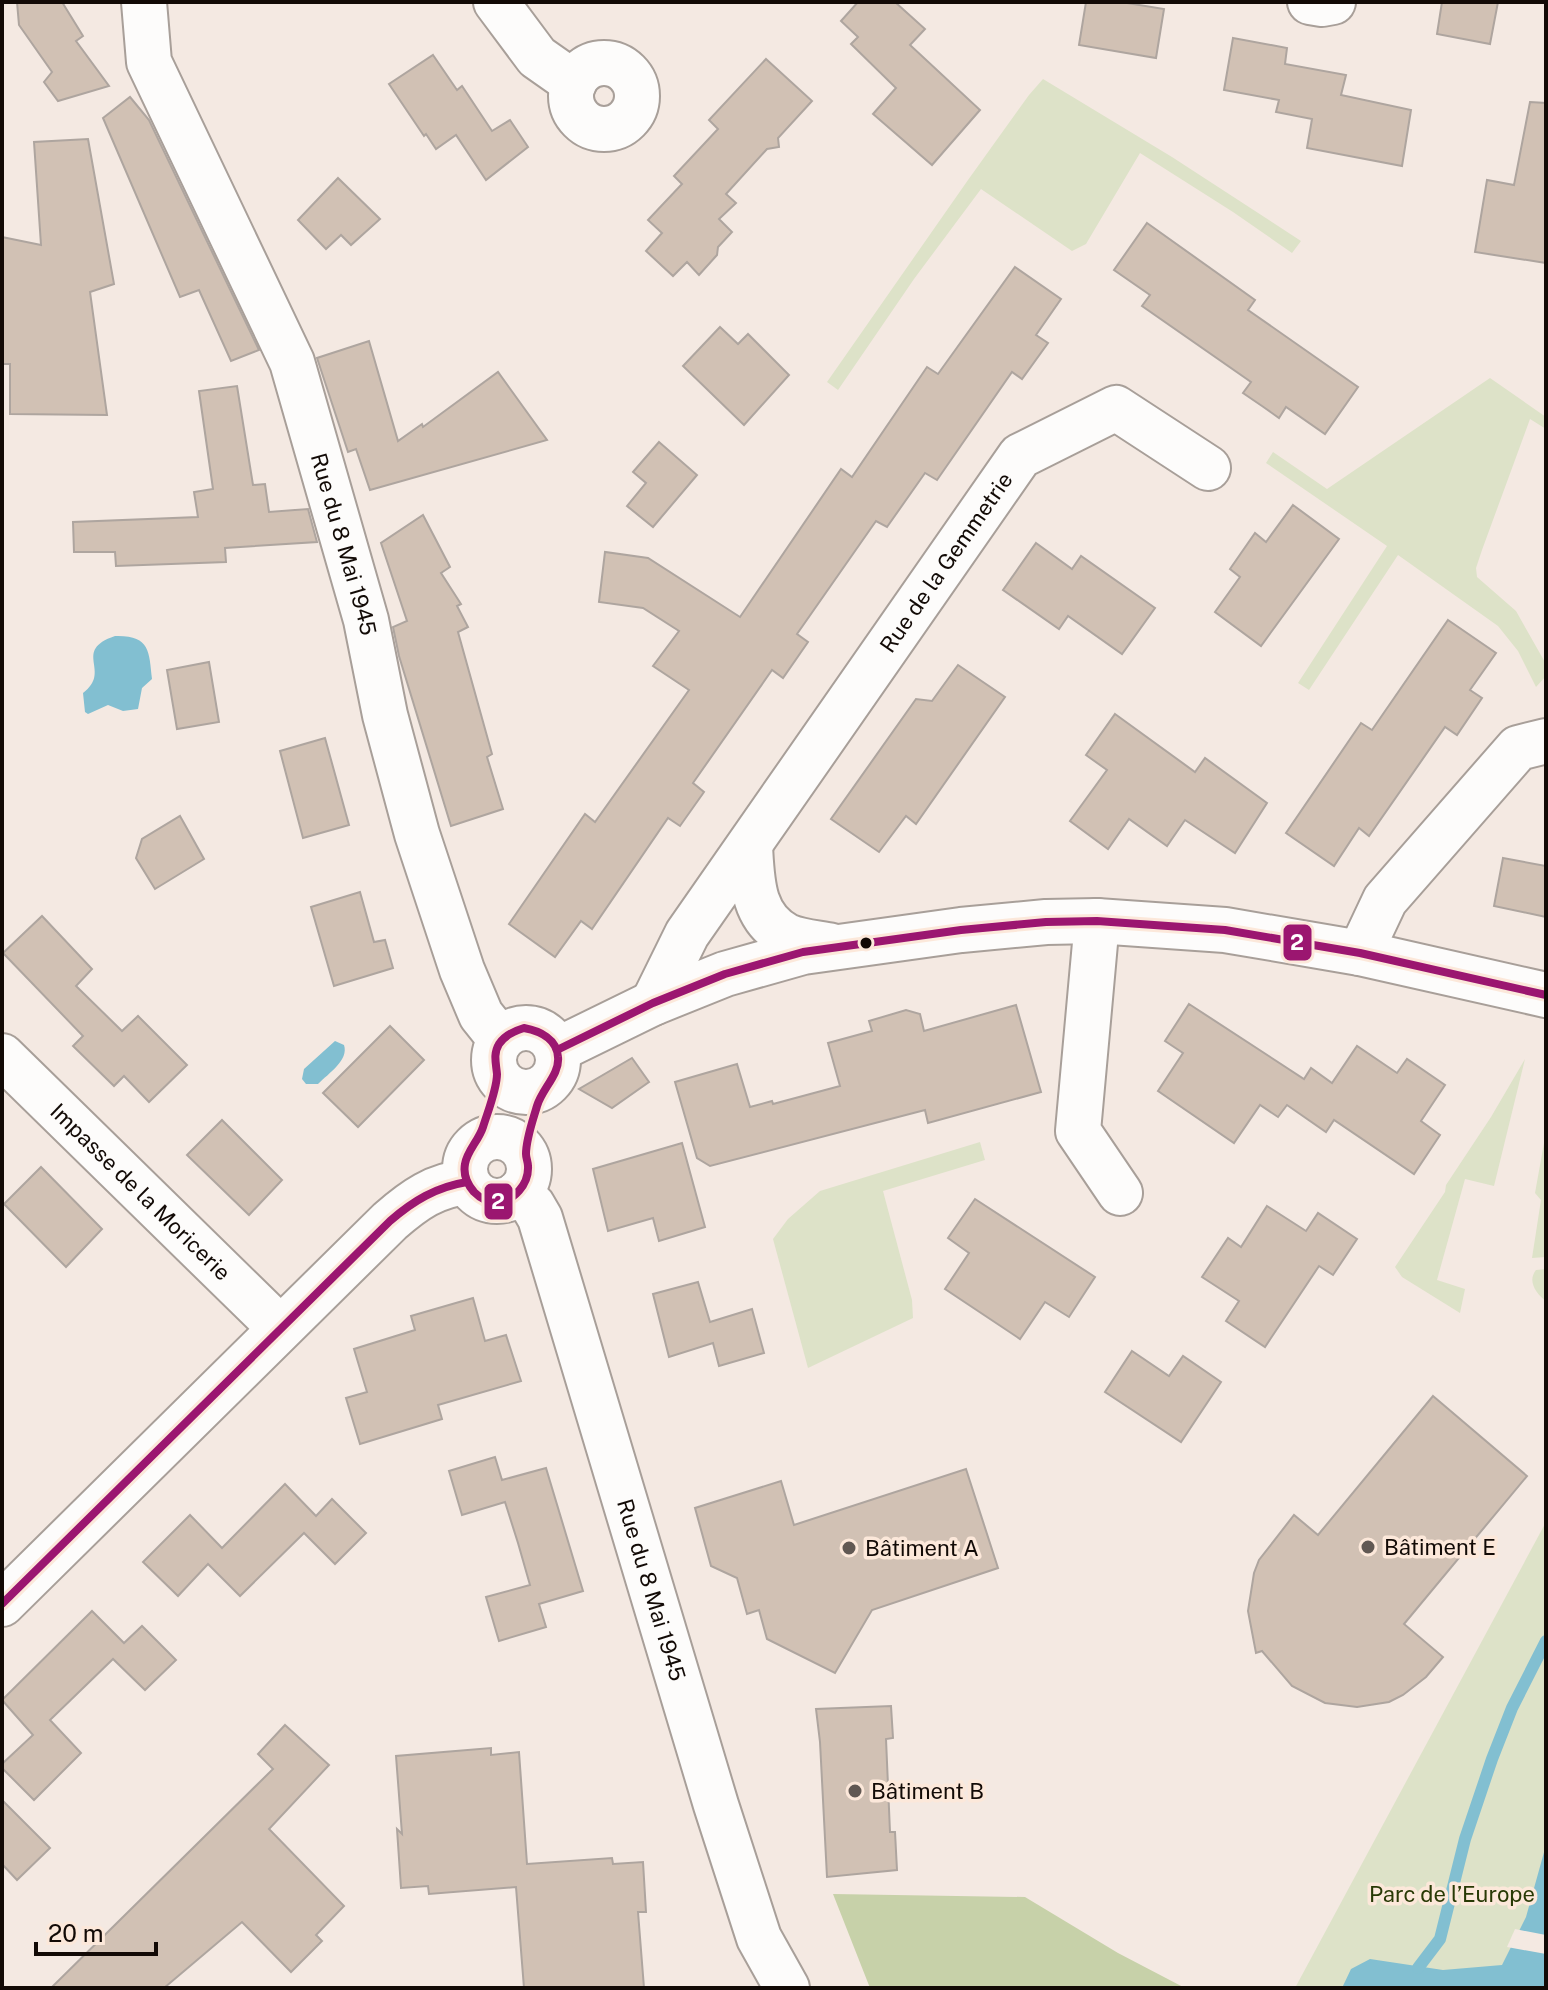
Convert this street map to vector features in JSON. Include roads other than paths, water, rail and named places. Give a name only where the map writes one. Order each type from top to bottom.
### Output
[{"type":"street","name":"Rue du 8 Mai 1945","points":[[119,2],[136,50],[149,62]]},
{"type":"street","name":"Rue du 8 Mai 1945","points":[[144,2],[149,62],[292,362],[366,620],[385,715],[417,834],[462,970],[499,1057]]},
{"type":"street","points":[[496,2],[537,57],[574,83]]},
{"type":"street","points":[[1310,2],[1333,2]]},
{"type":"street","name":"Rue de la Gemmetrie","points":[[653,1003],[687,934],[1020,456],[1116,408],[1208,468]]},
{"type":"street","points":[[1360,953],[1385,900],[1508,759],[1518,748],[1546,741]]},
{"type":"street","points":[[750,846],[757,907],[767,921],[788,937],[834,946]]},
{"type":"street","points":[[499,1057],[512,1089],[532,1092],[550,1069],[653,1003],[725,974],[834,946],[1004,925],[1097,921],[1225,930],[1360,953],[1546,995]]},
{"type":"street","points":[[1097,921],[1078,1131],[1120,1193]]},
{"type":"street","points":[[535,1029],[552,1040],[550,1069],[522,1173],[510,1199],[489,1201],[480,1197],[472,1162],[499,1057],[514,1030],[535,1029]]},
{"type":"street","name":"Impasse de la Moricerie","points":[[2,1056],[280,1328]]},
{"type":"street","points":[[2,1604],[348,1260],[413,1201],[448,1184],[472,1162],[487,1138],[509,1138],[519,1144],[522,1173]]},
{"type":"street","name":"Rue du 8 Mai 1945","points":[[522,1173],[540,1218],[716,1805],[759,1938],[787,1988]]},
{"type":"water","points":[[115,636],[135,638],[146,647],[152,679],[142,688],[138,709],[123,711],[108,705],[88,714],[85,712],[83,693],[94,677],[93,655],[102,642]]},
{"type":"water","points":[[335,1041],[344,1045],[341,1061],[318,1084],[306,1084],[302,1079],[304,1069]]},
{"type":"water","points":[[1546,1845],[1546,1988],[1342,1988],[1351,1969],[1370,1959],[1443,1970],[1502,1965],[1526,1917]]},
{"type":"waterway","points":[[1418,1968],[1440,1939],[1465,1839],[1492,1759],[1512,1708],[1546,1641]]},
{"type":"place","name":"Bâtiment E","points":[[1368,1547]]},
{"type":"place","name":"Bâtiment A","points":[[849,1548]]},
{"type":"place","name":"Bâtiment B","points":[[855,1791]]},
{"type":"park label","name":"Parc de l’Europe","points":[[1452,1894]]}]
